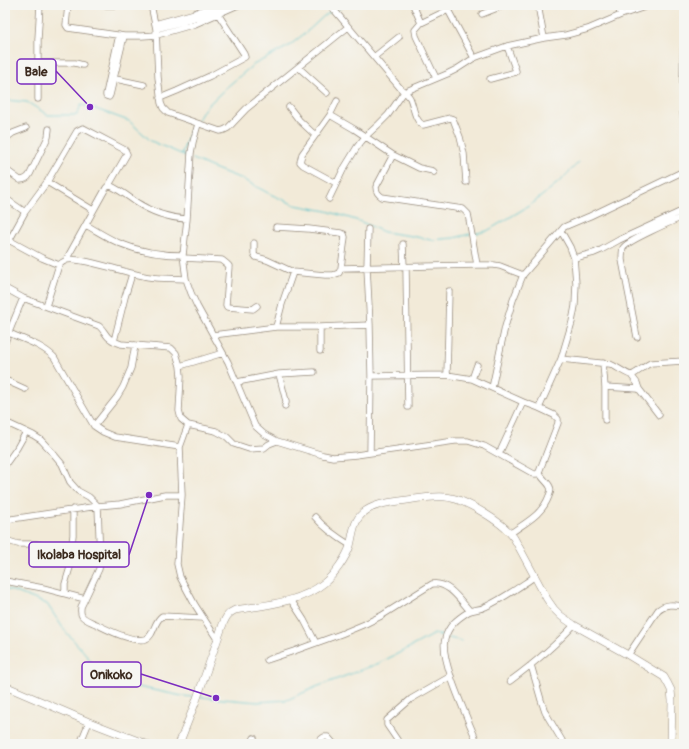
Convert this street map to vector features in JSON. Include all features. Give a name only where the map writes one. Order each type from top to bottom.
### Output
[{"type":"main road","points":[[684,44],[684,118]]},
{"type":"main road","points":[[179,744],[200,691],[226,616],[230,612],[291,600],[311,592],[332,576],[350,545],[355,523],[363,513],[380,504],[436,497],[449,497],[460,500],[482,512],[507,529],[511,533],[547,599],[561,616],[574,625],[662,675],[666,679],[670,687],[672,701],[671,744]]},
{"type":"main road","points":[[5,686],[89,722],[146,744]]},
{"type":"street","points":[[38,100],[40,5]]},
{"type":"street","points":[[68,5],[66,25],[68,28],[121,35],[142,36],[214,5]]},
{"type":"street","points":[[106,5],[138,5]]},
{"type":"street","points":[[151,5],[156,29],[158,76],[160,98],[163,108],[168,113],[220,131],[228,128],[246,109],[348,27]]},
{"type":"street","points":[[156,29],[184,22],[226,5]]},
{"type":"street","points":[[156,29],[195,24],[238,5]]},
{"type":"street","points":[[414,5],[421,23]]},
{"type":"street","points":[[482,14],[505,5]]},
{"type":"street","points":[[538,5],[544,38]]},
{"type":"street","points":[[617,5],[621,15]]},
{"type":"street","points":[[329,199],[343,170],[365,137],[388,115],[404,92],[457,69],[474,58],[507,46],[566,35],[588,29],[621,15],[651,5]]},
{"type":"street","points":[[331,7],[404,92],[410,97],[416,118],[421,124],[423,125],[450,118],[453,119],[464,154],[466,182]]},
{"type":"street","points":[[436,78],[416,36],[415,30],[421,23],[448,10],[474,58]]},
{"type":"street","points":[[160,98],[210,76],[245,57],[218,14]]},
{"type":"street","points":[[121,35],[112,78],[144,86]]},
{"type":"street","points":[[374,57],[399,36]]},
{"type":"street","points":[[490,79],[516,72],[507,46]]},
{"type":"street","points":[[38,63],[75,63],[83,65]]},
{"type":"street","points":[[298,67],[327,93]]},
{"type":"street","points":[[336,183],[300,162],[302,154],[330,115],[337,101]]},
{"type":"street","points":[[289,107],[299,120],[315,135]]},
{"type":"street","points":[[330,115],[393,155],[419,168],[434,172]]},
{"type":"street","points":[[194,122],[194,138],[191,153],[183,256],[186,278],[197,306],[228,362],[255,426],[264,434],[277,441],[333,457],[455,441],[468,441],[484,446],[534,474],[539,472]]},
{"type":"street","points":[[5,139],[13,133],[26,128]]},
{"type":"street","points":[[46,306],[59,265],[66,260],[106,188],[127,154],[126,152],[83,128],[77,132],[47,182],[7,240],[59,265]]},
{"type":"street","points":[[5,169],[20,180],[27,178],[48,137],[49,129]]},
{"type":"street","points":[[393,155],[376,187],[378,194],[382,197],[463,209],[468,214],[477,265]]},
{"type":"street","points":[[492,388],[505,327],[513,300],[523,275],[564,227],[684,171]]},
{"type":"street","points":[[47,182],[94,210]]},
{"type":"street","points":[[109,185],[119,190],[137,203],[155,212],[170,217],[187,219]]},
{"type":"street","points":[[5,198],[25,212]]},
{"type":"street","points":[[574,258],[594,254],[623,238],[684,210]]},
{"type":"street","points":[[637,337],[622,260],[623,248],[645,234],[684,217]]},
{"type":"street","points":[[86,225],[119,243],[154,253],[222,260],[229,266],[227,307],[253,309],[257,306]]},
{"type":"street","points":[[254,243],[254,254],[256,257],[267,260],[293,272],[325,275],[339,273],[345,237],[344,234],[341,232],[276,227]]},
{"type":"street","points":[[368,229],[367,268],[371,376],[370,453]]},
{"type":"street","points":[[539,408],[561,359],[575,306],[576,283],[574,258],[561,231]]},
{"type":"street","points":[[403,244],[405,267],[408,407]]},
{"type":"street","points":[[66,260],[73,259],[88,262],[132,274],[162,278],[186,278]]},
{"type":"street","points":[[341,268],[477,265],[500,266],[523,275]]},
{"type":"street","points":[[276,327],[293,272]]},
{"type":"street","points":[[114,341],[132,274]]},
{"type":"street","points":[[5,288],[23,298],[99,326],[108,337],[121,344],[171,348],[176,353],[180,366],[181,376],[179,410],[181,419],[188,425],[216,431],[227,437],[234,444],[249,449],[264,448],[277,441]]},
{"type":"street","points":[[447,375],[449,291]]},
{"type":"street","points":[[5,342],[23,298]]},
{"type":"street","points":[[213,335],[276,327],[370,325]]},
{"type":"street","points":[[320,327],[320,351]]},
{"type":"street","points":[[9,333],[39,346],[48,351],[54,357],[94,426],[115,437],[180,447]]},
{"type":"street","points":[[94,426],[117,398],[131,368],[135,345]]},
{"type":"street","points":[[180,366],[223,353]]},
{"type":"street","points":[[561,359],[610,364],[631,375],[637,383],[639,389],[659,416]]},
{"type":"street","points":[[631,375],[647,365],[684,360]]},
{"type":"street","points":[[603,363],[605,420]]},
{"type":"street","points":[[472,380],[477,365]]},
{"type":"street","points":[[237,382],[279,374],[314,372]]},
{"type":"street","points":[[279,374],[286,400],[285,406]]},
{"type":"street","points":[[371,376],[447,375],[472,380],[554,415],[558,420],[558,423],[539,472],[551,489],[548,500],[538,514],[511,533]]},
{"type":"street","points":[[5,380],[25,389]]},
{"type":"street","points":[[605,387],[639,389]]},
{"type":"street","points":[[499,454],[523,402]]},
{"type":"street","points":[[5,422],[41,440],[62,464],[70,482],[78,491],[89,497],[98,506],[99,569],[81,607],[82,616],[106,629],[134,639],[145,639],[151,636],[159,618],[162,616],[203,618]]},
{"type":"street","points":[[188,425],[180,447],[182,495],[177,564],[180,577],[203,618],[218,639]]},
{"type":"street","points":[[5,465],[26,432]]},
{"type":"street","points":[[5,520],[120,504],[165,495],[182,495]]},
{"type":"street","points":[[65,593],[65,584],[71,564],[73,510]]},
{"type":"street","points":[[315,517],[327,530],[350,545]]},
{"type":"street","points":[[5,540],[18,544],[36,544],[71,552]]},
{"type":"street","points":[[475,744],[475,737],[451,676],[444,650],[444,640],[450,626],[470,611],[485,608],[534,577]]},
{"type":"street","points":[[5,580],[65,593],[85,599]]},
{"type":"street","points":[[267,660],[341,634],[381,616],[432,584],[440,584],[449,588],[470,611]]},
{"type":"street","points":[[291,600],[316,642]]},
{"type":"street","points":[[628,656],[662,606],[684,606]]},
{"type":"street","points":[[510,681],[531,665],[574,625]]},
{"type":"street","points":[[531,665],[545,712],[564,744]]},
{"type":"street","points":[[400,744],[387,725],[387,720],[411,699],[451,676]]},
{"type":"street","points":[[80,744],[89,722]]},
{"type":"street","points":[[315,744],[324,737],[328,738],[334,744]]},
{"type":"waterway","points":[[338,9],[345,5]]},
{"type":"waterway","points":[[197,121],[205,108],[253,65],[289,46],[324,16],[333,11]]},
{"type":"waterway","points":[[5,100],[27,102],[48,115],[77,115],[81,105],[90,107],[129,121],[151,141],[188,157]]},
{"type":"waterway","points":[[182,153],[189,133],[194,125]]},
{"type":"waterway","points":[[193,159],[242,179],[295,205],[327,211],[359,221],[384,232],[431,240],[454,238],[470,234]]},
{"type":"waterway","points":[[473,234],[487,231],[532,204],[560,181],[579,162]]},
{"type":"waterway","points":[[5,589],[47,604],[65,631],[84,652],[98,671],[122,684],[182,696],[195,697]]},
{"type":"waterway","points":[[200,697],[258,702],[287,700],[316,687],[377,664],[434,634],[444,636]]},
{"type":"waterway","points":[[449,638],[462,641]]},
{"type":"place","name":"Bale","points":[[90,107]]},
{"type":"place","name":"Ikolaba Hospital","points":[[149,495]]},
{"type":"place","name":"Onikoko","points":[[216,698]]}]
